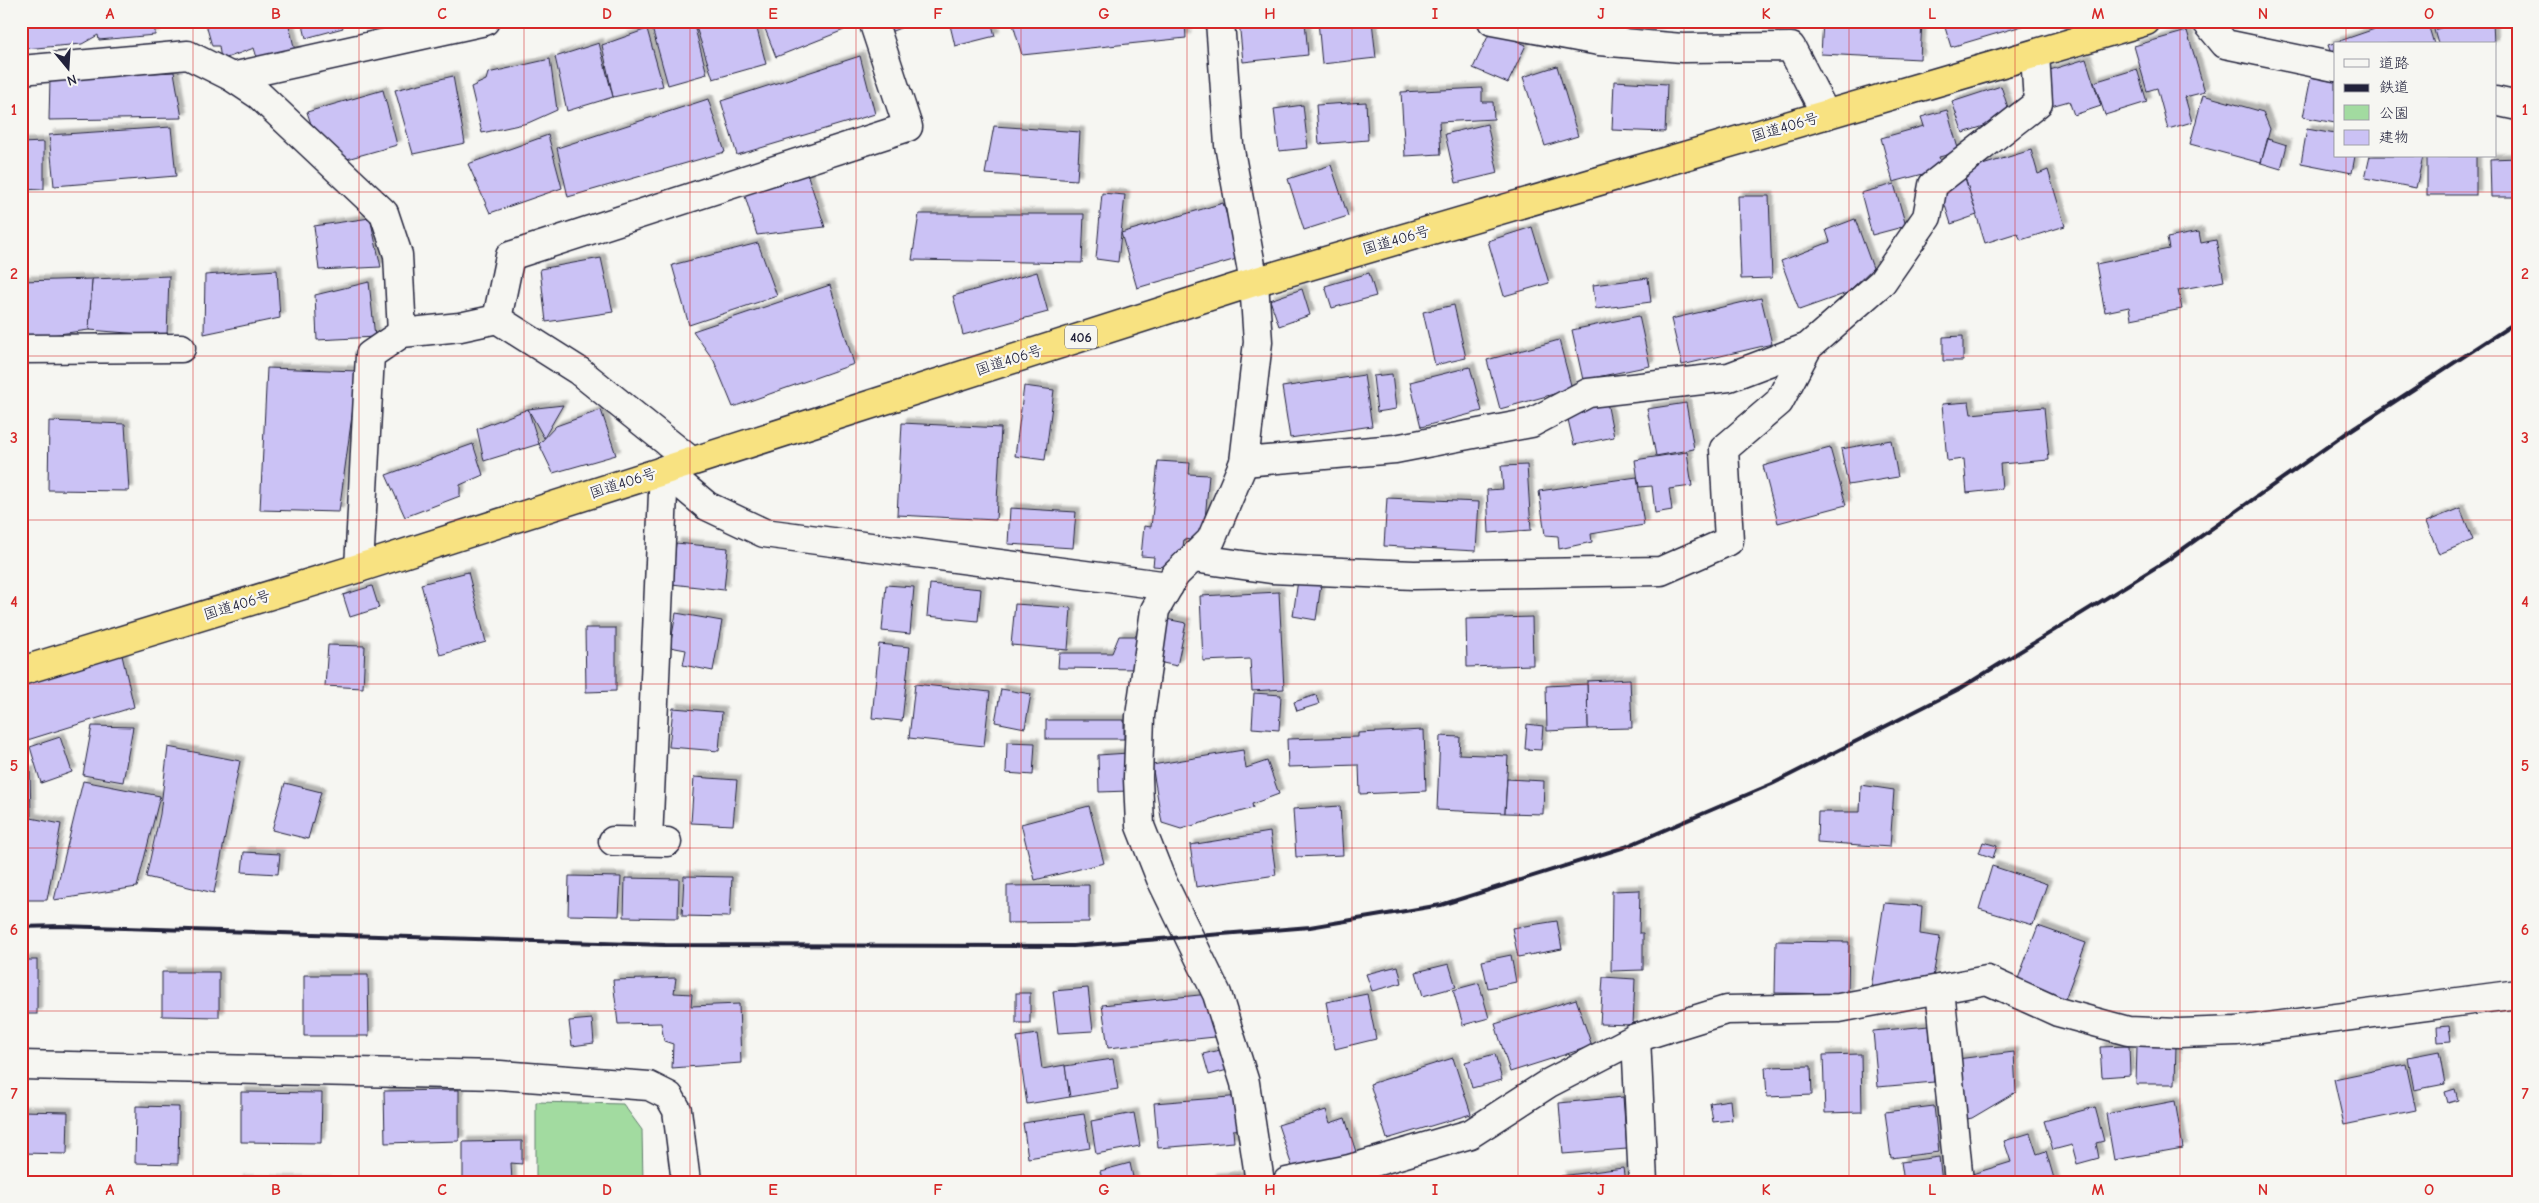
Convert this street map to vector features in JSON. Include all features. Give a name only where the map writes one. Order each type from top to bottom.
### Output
[{"type":"highway","name":"国道406号","points":[[21,671],[358,568],[1254,282],[2146,21]]},
{"type":"street","points":[[232,77],[485,21]]},
{"type":"street","points":[[497,319],[510,256],[908,127],[873,21]]},
{"type":"street","points":[[1220,21],[1229,145],[1254,282],[1258,342],[1244,462],[1211,540],[1175,575],[1155,610],[1140,716],[1138,778],[1140,826],[1161,879],[1217,994],[1246,1082],[1260,1182]]},
{"type":"street","points":[[1492,21],[1599,41],[1626,44],[1682,48],[1791,47],[1826,115]]},
{"type":"street","points":[[2206,21],[2225,44],[2334,67]]},
{"type":"street","points":[[1244,462],[1395,450],[1531,424],[1588,393],[1730,378],[1808,347],[1882,282],[1927,217],[1934,185],[2038,103],[2035,54]]},
{"type":"street","points":[[21,70],[188,56],[232,77],[259,95],[384,213],[398,255],[402,333]]},
{"type":"street","points":[[2496,101],[2518,106]]},
{"type":"street","points":[[358,568],[370,355],[402,333],[460,327],[497,319],[579,371],[691,461]]},
{"type":"street","points":[[1193,558],[1271,568],[1414,575],[1661,571],[1729,541],[1724,449],[1778,402],[1808,347]]},
{"type":"street","points":[[21,349],[181,348]]},
{"type":"street","points":[[664,470],[706,506],[764,533],[1169,586]]},
{"type":"street","points":[[613,841],[657,841],[664,470]]},
{"type":"street","points":[[1287,1182],[1350,1169],[1470,1134],[1549,1083],[1636,1038],[1726,1010],[1840,1008],[1987,980],[2058,1012],[2128,1031],[2179,1033],[2237,1031],[2518,994]]},
{"type":"street","points":[[1940,989],[1959,1182]]},
{"type":"street","points":[[1636,1038],[1643,1182]]},
{"type":"street","points":[[21,1065],[500,1075],[650,1086],[669,1096],[677,1110],[686,1182]]},
{"type":"green space","points":[[536,1102],[623,1104],[642,1130],[643,1182],[536,1182]]},
{"type":"building","points":[[24,21],[165,21],[166,27],[155,28],[155,35],[99,40],[98,35],[82,44],[24,49]]},
{"type":"building","points":[[205,21],[288,21],[295,51],[258,61],[254,48],[221,60],[219,46],[212,46]]},
{"type":"building","points":[[302,21],[346,21],[341,23],[343,28],[306,38]]},
{"type":"building","points":[[373,21],[413,21],[375,32]]},
{"type":"building","points":[[672,21],[693,21],[707,74],[668,85],[652,28]]},
{"type":"building","points":[[712,21],[755,21],[766,64],[713,79],[696,27]]},
{"type":"building","points":[[762,21],[841,21],[844,30],[776,57]]},
{"type":"building","points":[[886,21],[918,21],[890,32]]},
{"type":"building","points":[[949,21],[991,21],[995,36],[955,46]]},
{"type":"building","points":[[1012,21],[1185,21],[1186,38],[1022,55]]},
{"type":"building","points":[[1239,21],[1305,21],[1308,55],[1243,62]]},
{"type":"building","points":[[1318,21],[1372,21],[1376,58],[1322,64]]},
{"type":"building","points":[[1823,21],[1922,21],[1920,59],[1821,54]]},
{"type":"building","points":[[1943,21],[2039,21],[1951,47]]},
{"type":"building","points":[[2398,21],[2427,21],[2433,42],[2337,42]]},
{"type":"building","points":[[2462,21],[2493,21],[2494,42],[2437,42],[2434,30]]},
{"type":"building","points":[[647,29],[663,86],[613,97],[602,45]]},
{"type":"building","points":[[1491,30],[1526,45],[1508,83],[1473,68]]},
{"type":"building","points":[[2187,31],[2205,92],[2185,97],[2192,122],[2168,129],[2157,88],[2147,91],[2134,46]]},
{"type":"building","points":[[599,43],[613,97],[567,111],[555,57]]},
{"type":"building","points":[[2334,43],[2334,62],[2328,45]]},
{"type":"building","points":[[860,56],[875,114],[737,155],[721,101]]},
{"type":"building","points":[[550,59],[557,110],[528,123],[482,133],[471,87],[486,80],[488,73]]},
{"type":"building","points":[[2086,59],[2101,106],[2074,115],[2069,101],[2051,106],[2040,73]]},
{"type":"building","points":[[1557,66],[1578,136],[1545,146],[1523,77]]},
{"type":"building","points":[[2137,69],[2147,102],[2105,115],[2094,82]]},
{"type":"building","points":[[174,72],[182,118],[49,120],[50,78]]},
{"type":"building","points":[[453,76],[465,143],[413,154],[395,90]]},
{"type":"building","points":[[2311,77],[2334,82],[2334,123],[2303,117]]},
{"type":"building","points":[[1614,81],[1667,84],[1665,132],[1612,130]]},
{"type":"building","points":[[2001,86],[2011,117],[1963,133],[1952,102]]},
{"type":"building","points":[[1482,88],[1482,102],[1493,102],[1494,119],[1439,122],[1441,154],[1405,156],[1401,92]]},
{"type":"building","points":[[383,90],[397,145],[340,161],[313,130],[307,112]]},
{"type":"building","points":[[2203,95],[2263,112],[2270,129],[2261,163],[2190,144]]},
{"type":"building","points":[[708,99],[725,152],[568,197],[557,148]]},
{"type":"building","points":[[1366,102],[1368,140],[1319,144],[1316,105]]},
{"type":"building","points":[[1303,105],[1308,148],[1279,151],[1274,109]]},
{"type":"building","points":[[1947,110],[1959,152],[1939,157],[1942,169],[1893,182],[1881,138],[1924,126],[1921,117]]},
{"type":"building","points":[[1487,124],[1498,173],[1456,183],[1445,134]]},
{"type":"building","points":[[994,126],[1080,132],[1077,180],[985,174]]},
{"type":"building","points":[[171,127],[176,176],[54,186],[49,135]]},
{"type":"building","points":[[2307,129],[2334,134],[2334,158],[2355,158],[2352,173],[2301,163]]},
{"type":"building","points":[[548,135],[562,188],[490,213],[468,164]]},
{"type":"building","points":[[2268,139],[2287,145],[2281,169],[2261,163]]},
{"type":"building","points":[[44,142],[44,189],[21,190],[21,143]]},
{"type":"building","points":[[2031,150],[2038,174],[2048,170],[2065,226],[2021,240],[2017,233],[1985,243],[1963,171]]},
{"type":"building","points":[[2370,158],[2423,158],[2416,188],[2365,178]]},
{"type":"building","points":[[2427,158],[2476,158],[2476,195],[2427,195]]},
{"type":"building","points":[[2518,158],[2518,197],[2491,197],[2490,159]]},
{"type":"building","points":[[803,161],[825,227],[757,235],[744,193]]},
{"type":"building","points":[[1331,165],[1348,216],[1304,230],[1288,179]]},
{"type":"building","points":[[1964,175],[1977,215],[1951,224],[1942,196],[1946,181]]},
{"type":"building","points":[[1894,184],[1906,226],[1872,235],[1861,193]]},
{"type":"building","points":[[1102,193],[1125,195],[1118,262],[1096,259]]},
{"type":"building","points":[[1738,196],[1769,196],[1772,278],[1741,279]]},
{"type":"building","points":[[1223,203],[1240,258],[1137,288],[1121,233]]},
{"type":"building","points":[[919,214],[1084,214],[1082,263],[912,260]]},
{"type":"building","points":[[370,218],[381,267],[319,270],[314,226]]},
{"type":"building","points":[[1855,219],[1873,268],[1847,293],[1799,310],[1781,261],[1830,242],[1826,230]]},
{"type":"building","points":[[1532,227],[1549,283],[1504,296],[1488,241]]},
{"type":"building","points":[[2199,232],[2201,243],[2216,240],[2224,281],[2178,290],[2182,309],[2131,319],[2129,307],[2105,312],[2096,264],[2169,249],[2167,238]]},
{"type":"building","points":[[758,243],[777,296],[689,325],[672,265]]},
{"type":"building","points":[[601,258],[613,312],[546,322],[540,269]]},
{"type":"building","points":[[277,270],[280,318],[204,334],[205,275]]},
{"type":"building","points":[[1037,272],[1048,312],[963,335],[953,296]]},
{"type":"building","points":[[1369,273],[1376,296],[1332,308],[1325,286]]},
{"type":"building","points":[[169,276],[167,336],[89,330],[92,279]]},
{"type":"building","points":[[1648,278],[1651,302],[1596,309],[1593,285]]},
{"type":"building","points":[[92,279],[89,330],[21,339],[21,281]]},
{"type":"building","points":[[369,282],[375,337],[317,340],[315,295]]},
{"type":"building","points":[[830,285],[854,364],[733,407],[714,361],[693,331]]},
{"type":"building","points":[[1302,289],[1310,315],[1279,326],[1270,300]]},
{"type":"building","points":[[1761,298],[1772,344],[1682,365],[1671,319]]},
{"type":"building","points":[[1454,305],[1466,358],[1435,365],[1423,312]]},
{"type":"building","points":[[1639,316],[1650,366],[1583,380],[1572,330]]},
{"type":"building","points":[[1963,336],[1963,361],[1943,361],[1943,337]]},
{"type":"building","points":[[1559,340],[1572,389],[1500,409],[1487,360]]},
{"type":"building","points":[[1470,367],[1482,411],[1421,427],[1410,382]]},
{"type":"building","points":[[267,368],[358,371],[339,512],[260,510]]},
{"type":"building","points":[[1392,374],[1396,409],[1377,412],[1373,376]]},
{"type":"building","points":[[1364,375],[1372,426],[1290,438],[1282,387]]},
{"type":"building","points":[[1024,386],[1054,390],[1045,460],[1015,456]]},
{"type":"building","points":[[1607,402],[1614,437],[1574,445],[1566,411]]},
{"type":"building","points":[[1969,402],[1971,414],[2044,407],[2049,460],[2000,464],[2002,489],[1967,493],[1964,459],[1947,461],[1942,404]]},
{"type":"building","points":[[1686,403],[1694,449],[1656,456],[1647,409]]},
{"type":"building","points":[[563,405],[544,438],[528,409]]},
{"type":"building","points":[[528,409],[539,444],[484,461],[477,429]]},
{"type":"building","points":[[601,410],[616,455],[553,473],[539,444],[556,426]]},
{"type":"building","points":[[49,421],[125,424],[129,491],[48,490]]},
{"type":"building","points":[[902,423],[1001,428],[996,520],[897,515]]},
{"type":"building","points":[[1891,440],[1898,477],[1848,485],[1841,449]]},
{"type":"building","points":[[473,444],[483,475],[460,485],[460,496],[405,517],[386,475]]},
{"type":"building","points":[[1830,448],[1846,505],[1778,523],[1763,466]]},
{"type":"building","points":[[1687,452],[1692,486],[1669,489],[1672,510],[1655,513],[1652,486],[1639,487],[1635,460]]},
{"type":"building","points":[[1158,461],[1190,463],[1189,474],[1209,475],[1203,542],[1184,539],[1182,555],[1177,568],[1153,566],[1154,557],[1141,556],[1144,526],[1151,527]]},
{"type":"building","points":[[1527,465],[1531,530],[1489,533],[1487,490],[1503,489],[1501,466]]},
{"type":"building","points":[[1637,477],[1644,525],[1591,534],[1592,542],[1559,549],[1558,536],[1545,535],[1539,491]]},
{"type":"building","points":[[1387,498],[1479,502],[1476,551],[1384,546]]},
{"type":"building","points":[[1010,508],[1076,512],[1073,548],[1008,544]]},
{"type":"building","points":[[2460,508],[2473,540],[2439,554],[2426,522]]},
{"type":"building","points":[[676,543],[728,548],[724,590],[672,584]]},
{"type":"building","points":[[468,572],[486,642],[440,655],[421,584]]},
{"type":"building","points":[[1298,580],[1321,584],[1316,620],[1293,616]]},
{"type":"building","points":[[930,584],[981,589],[978,621],[927,616]]},
{"type":"building","points":[[886,585],[914,587],[910,634],[882,631]]},
{"type":"building","points":[[372,586],[379,608],[350,617],[343,595]]},
{"type":"building","points":[[1279,592],[1284,689],[1252,691],[1250,659],[1203,661],[1200,596]]},
{"type":"building","points":[[1015,604],[1071,608],[1068,650],[1011,645]]},
{"type":"building","points":[[676,613],[722,621],[713,671],[683,665],[686,650],[670,647]]},
{"type":"building","points":[[1532,617],[1533,665],[1467,667],[1466,619]]},
{"type":"building","points":[[1166,619],[1186,623],[1177,666],[1158,662]]},
{"type":"building","points":[[585,628],[616,628],[616,691],[586,692]]},
{"type":"building","points":[[1119,636],[1138,636],[1138,669],[1058,668],[1059,653],[1112,653]]},
{"type":"building","points":[[879,644],[910,647],[902,721],[872,718]]},
{"type":"building","points":[[328,645],[365,646],[363,688],[325,686]]},
{"type":"building","points":[[121,651],[134,707],[21,742],[21,684]]},
{"type":"building","points":[[1630,679],[1632,728],[1588,729],[1587,681]]},
{"type":"building","points":[[915,684],[990,692],[984,746],[909,738]]},
{"type":"building","points":[[1587,684],[1588,729],[1547,731],[1546,686]]},
{"type":"building","points":[[1001,689],[1031,694],[1025,728],[995,722]]},
{"type":"building","points":[[1254,693],[1281,695],[1279,730],[1252,728]]},
{"type":"building","points":[[1316,695],[1319,704],[1297,711],[1294,702]]},
{"type":"building","points":[[673,708],[722,712],[719,751],[669,747]]},
{"type":"building","points":[[1046,720],[1124,720],[1124,739],[1046,739]]},
{"type":"building","points":[[1527,724],[1543,726],[1541,750],[1525,749]]},
{"type":"building","points":[[92,726],[133,727],[123,782],[83,775]]},
{"type":"building","points":[[1424,730],[1426,791],[1360,794],[1359,765],[1288,767],[1287,739],[1358,737],[1358,733]]},
{"type":"building","points":[[1440,736],[1460,737],[1459,754],[1508,756],[1505,813],[1437,810]]},
{"type":"building","points":[[60,737],[72,772],[41,783],[30,747]]},
{"type":"building","points":[[1007,742],[1035,743],[1033,775],[1006,773]]},
{"type":"building","points":[[168,747],[240,761],[214,893],[146,877],[160,814]]},
{"type":"building","points":[[1243,750],[1246,768],[1267,761],[1279,794],[1252,804],[1253,808],[1181,829],[1162,823],[1152,765]]},
{"type":"building","points":[[1128,753],[1129,791],[1099,792],[1098,755]]},
{"type":"building","points":[[21,770],[30,771],[31,818],[61,824],[47,900],[21,900]]},
{"type":"building","points":[[694,777],[737,780],[733,825],[691,823]]},
{"type":"building","points":[[1507,779],[1544,781],[1543,814],[1505,813]]},
{"type":"building","points":[[83,781],[160,796],[137,887],[54,900]]},
{"type":"building","points":[[285,783],[321,792],[308,839],[272,830]]},
{"type":"building","points":[[1861,785],[1894,790],[1890,847],[1817,842],[1818,812],[1860,812]]},
{"type":"building","points":[[1089,806],[1104,863],[1035,880],[1021,824]]},
{"type":"building","points":[[1340,806],[1343,855],[1296,857],[1293,809]]},
{"type":"building","points":[[1270,832],[1276,875],[1196,887],[1190,845]]},
{"type":"building","points":[[1983,842],[1997,846],[1993,858],[1979,853]]},
{"type":"building","points":[[244,852],[280,854],[278,874],[242,872]]},
{"type":"building","points":[[1992,866],[2047,884],[2033,925],[1979,909]]},
{"type":"building","points":[[569,876],[621,877],[619,916],[568,915]]},
{"type":"building","points":[[684,876],[732,877],[730,917],[682,916]]},
{"type":"building","points":[[625,878],[679,879],[678,918],[624,917]]},
{"type":"building","points":[[1089,885],[1089,922],[1007,923],[1007,886]]},
{"type":"building","points":[[1640,890],[1639,933],[1643,933],[1643,970],[1611,971],[1612,891]]},
{"type":"building","points":[[1884,903],[1922,906],[1920,934],[1940,937],[1933,977],[1870,995]]},
{"type":"building","points":[[1557,921],[1562,949],[1518,957],[1512,928]]},
{"type":"building","points":[[2038,926],[2086,943],[2064,1002],[2016,984]]},
{"type":"building","points":[[1776,941],[1849,942],[1848,994],[1775,993]]},
{"type":"building","points":[[1511,955],[1516,982],[1488,988],[1482,961]]},
{"type":"building","points":[[21,960],[37,960],[37,1014],[21,1014]]},
{"type":"building","points":[[1449,964],[1456,987],[1423,996],[1416,972]]},
{"type":"building","points":[[1398,966],[1402,983],[1372,991],[1366,974]]},
{"type":"building","points":[[162,972],[219,972],[219,1017],[162,1016]]},
{"type":"building","points":[[304,975],[368,975],[369,1036],[304,1036]]},
{"type":"building","points":[[1603,977],[1635,979],[1633,1025],[1600,1024]]},
{"type":"building","points":[[676,978],[674,993],[692,994],[691,1006],[739,1004],[741,1063],[672,1068],[673,1044],[664,1041],[661,1023],[618,1024],[613,980]]},
{"type":"building","points":[[1479,983],[1489,1018],[1463,1025],[1453,990]]},
{"type":"building","points":[[1088,988],[1093,1031],[1058,1033],[1053,991]]},
{"type":"building","points":[[1016,993],[1030,993],[1030,1023],[1016,1023]]},
{"type":"building","points":[[1209,994],[1215,1037],[1108,1048],[1102,1005]]},
{"type":"building","points":[[1367,994],[1376,1039],[1335,1049],[1326,1002]]},
{"type":"building","points":[[1576,999],[1592,1046],[1510,1072],[1495,1024]]},
{"type":"building","points":[[592,1019],[594,1043],[572,1046],[569,1021]]},
{"type":"building","points":[[1929,1026],[1934,1082],[1878,1087],[1873,1031]]},
{"type":"building","points":[[2449,1026],[2451,1041],[2438,1042],[2437,1027]]},
{"type":"building","points":[[1037,1034],[1042,1069],[1065,1065],[1070,1097],[1027,1104],[1017,1037]]},
{"type":"building","points":[[2137,1045],[2176,1045],[2175,1084],[2136,1084]]},
{"type":"building","points":[[2129,1046],[2130,1075],[2102,1077],[2100,1047]]},
{"type":"building","points":[[1229,1048],[1235,1068],[1209,1075],[1203,1054]]},
{"type":"building","points":[[2439,1051],[2445,1084],[2414,1090],[2408,1057]]},
{"type":"building","points":[[2014,1052],[2016,1092],[1972,1118],[1963,1120],[1957,1059]]},
{"type":"building","points":[[1495,1054],[1502,1080],[1472,1088],[1465,1062]]},
{"type":"building","points":[[1861,1054],[1862,1112],[1825,1113],[1823,1055]]},
{"type":"building","points":[[1453,1058],[1471,1114],[1387,1139],[1370,1084]]},
{"type":"building","points":[[1113,1059],[1118,1089],[1070,1097],[1065,1066]]},
{"type":"building","points":[[2406,1064],[2416,1110],[2344,1125],[2334,1079]]},
{"type":"building","points":[[1811,1066],[1812,1095],[1767,1097],[1765,1067]]},
{"type":"building","points":[[2455,1089],[2458,1100],[2448,1103],[2445,1092]]},
{"type":"building","points":[[459,1090],[459,1141],[385,1143],[384,1091]]},
{"type":"building","points":[[241,1092],[322,1093],[321,1143],[241,1142]]},
{"type":"building","points":[[1242,1096],[1245,1129],[1233,1130],[1234,1142],[1158,1148],[1154,1103]]},
{"type":"building","points":[[1623,1097],[1627,1149],[1563,1154],[1559,1103]]},
{"type":"building","points":[[1730,1100],[1732,1120],[1713,1122],[1710,1103]]},
{"type":"building","points":[[2175,1101],[2183,1148],[2114,1160],[2106,1114]]},
{"type":"building","points":[[136,1106],[179,1107],[178,1164],[135,1163]]},
{"type":"building","points":[[1934,1106],[1939,1152],[1891,1158],[1885,1112]]},
{"type":"building","points":[[2095,1107],[2104,1141],[2096,1143],[2099,1158],[2077,1164],[2072,1145],[2053,1150],[2044,1121]]},
{"type":"building","points":[[1326,1110],[1330,1123],[1345,1118],[1357,1155],[1295,1175],[1278,1125]]},
{"type":"building","points":[[21,1111],[68,1112],[67,1154],[21,1153]]},
{"type":"building","points":[[1134,1113],[1140,1146],[1096,1154],[1091,1121]]},
{"type":"building","points":[[1084,1114],[1090,1148],[1028,1158],[1023,1123]]},
{"type":"building","points":[[2030,1133],[2037,1154],[2046,1151],[2055,1182],[1971,1182],[1969,1175],[2011,1162],[2004,1141]]},
{"type":"building","points":[[522,1141],[522,1164],[511,1163],[512,1182],[463,1182],[463,1142]]},
{"type":"building","points":[[1939,1157],[1942,1182],[1904,1182],[1901,1162]]},
{"type":"building","points":[[1130,1163],[1134,1182],[1103,1182],[1100,1171]]},
{"type":"building","points":[[1623,1168],[1625,1182],[1562,1182],[1561,1176]]},
{"type":"building","points":[[1249,1175],[1250,1182],[1211,1182],[1211,1178]]},
{"type":"building","points":[[239,1180],[327,1181],[239,1182]]},
{"type":"railway","points":[[21,927],[60,926],[665,945],[1073,946],[1310,927],[1441,905],[1625,847],[1772,784],[1961,688],[2166,561],[2348,432],[2518,321]]}]
